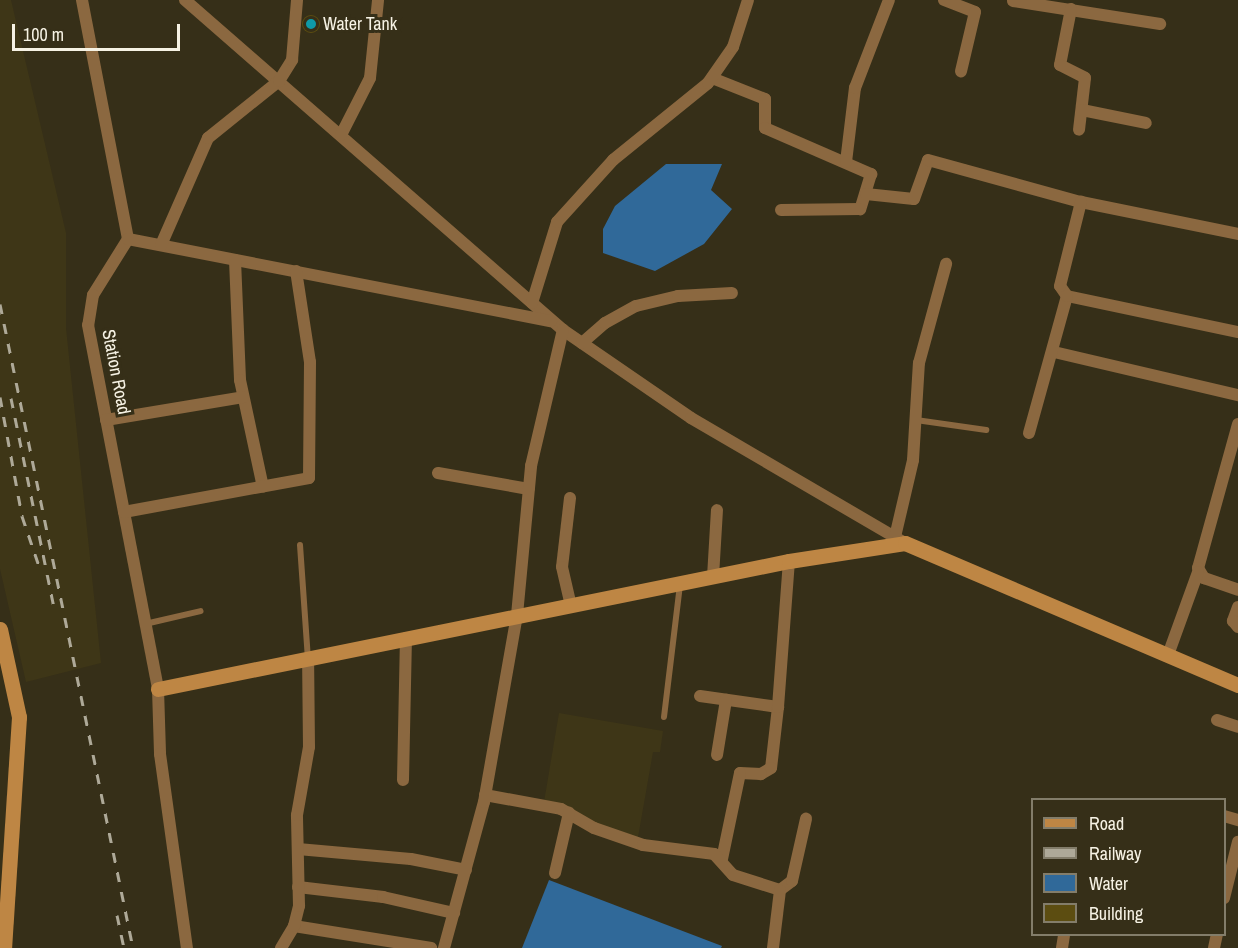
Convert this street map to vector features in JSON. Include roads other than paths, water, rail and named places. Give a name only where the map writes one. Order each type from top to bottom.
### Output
[{"type":"street","points":[[82,0],[128,239],[558,326]]},
{"type":"street","points":[[185,0],[558,326],[691,418],[900,540],[1238,685]]},
{"type":"street","points":[[161,245],[208,138],[279,81],[292,60],[297,0]]},
{"type":"street","points":[[341,135],[370,78],[378,0]]},
{"type":"street","points":[[532,303],[557,222],[614,159],[712,78],[733,47],[748,0]]},
{"type":"street","points":[[846,162],[855,88],[889,0]]},
{"type":"street","points":[[944,0],[975,12],[961,71]]},
{"type":"street","points":[[1013,1],[1051,3],[1071,9],[1160,24]]},
{"type":"street","points":[[1071,9],[1060,65],[1085,78],[1079,130]]},
{"type":"street","points":[[712,78],[765,99],[765,128],[871,174],[866,194],[858,209],[781,210]]},
{"type":"street","points":[[1082,110],[1146,123]]},
{"type":"street","points":[[866,194],[914,199],[928,160],[1081,202],[1238,234]]},
{"type":"street","points":[[1081,202],[1060,286],[1067,296],[1238,332]]},
{"type":"street","name":"Station Road","points":[[128,239],[93,295],[88,325],[158,689],[160,754],[187,948]]},
{"type":"street","points":[[235,260],[236,337],[243,397],[263,487]]},
{"type":"street","points":[[900,540],[913,460],[919,363],[945,264]]},
{"type":"street","points":[[124,512],[309,478],[310,362],[296,272]]},
{"type":"street","points":[[582,343],[605,323],[642,304],[732,293]]},
{"type":"street","points":[[1029,433],[1054,352],[1067,296]]},
{"type":"street","points":[[444,948],[485,795],[517,615],[538,423],[558,326]]},
{"type":"street","points":[[1054,352],[1238,395]]},
{"type":"street","points":[[106,420],[243,397]]},
{"type":"street","points":[[1168,655],[1198,572],[1238,424]]},
{"type":"street","points":[[438,473],[529,489]]},
{"type":"street","points":[[570,498],[562,567],[571,604]]},
{"type":"street","points":[[712,577],[717,510]]},
{"type":"street","points":[[158,689],[571,604],[900,540]]},
{"type":"street","points":[[722,859],[740,773],[761,774],[771,768],[789,561]]},
{"type":"street","points":[[1198,572],[1204,579],[1238,590]]},
{"type":"street","points":[[1238,607],[1233,621],[1238,627]]},
{"type":"street","points":[[0,629],[19,717],[3,941]]},
{"type":"street","points":[[403,780],[406,638]]},
{"type":"street","points":[[281,948],[294,926],[298,887],[297,815],[309,747],[308,658]]},
{"type":"street","points":[[700,696],[778,707]]},
{"type":"street","points":[[717,755],[726,700]]},
{"type":"street","points":[[1217,720],[1238,727]]},
{"type":"street","points":[[485,795],[547,805],[569,813],[594,828],[643,845],[706,852],[722,859],[733,876],[780,890]]},
{"type":"street","points":[[555,873],[569,813]]},
{"type":"street","points":[[773,948],[780,890],[792,881],[806,819]]},
{"type":"street","points":[[1226,890],[1238,842]]},
{"type":"street","points":[[298,849],[411,859],[466,870]]},
{"type":"street","points":[[298,887],[383,897],[454,913]]},
{"type":"street","points":[[294,926],[431,948]]},
{"type":"lane","points":[[916,420],[986,430]]},
{"type":"lane","points":[[300,545],[308,658]]},
{"type":"lane","points":[[664,717],[680,583]]},
{"type":"lane","points":[[145,624],[201,611]]},
{"type":"water","points":[[666,164],[722,164],[711,190],[732,209],[704,244],[655,271],[603,253],[603,229],[615,206]]},
{"type":"water","points":[[549,880],[722,946],[721,948],[522,948]]},
{"type":"railway","points":[[0,304],[133,948]]},
{"type":"railway","points":[[0,397],[22,516],[40,569]]},
{"type":"railway","points":[[11,398],[55,613]]},
{"type":"railway","points":[[117,915],[124,948]]},
{"type":"place","name":"Water Tank","points":[[311,24]]}]
